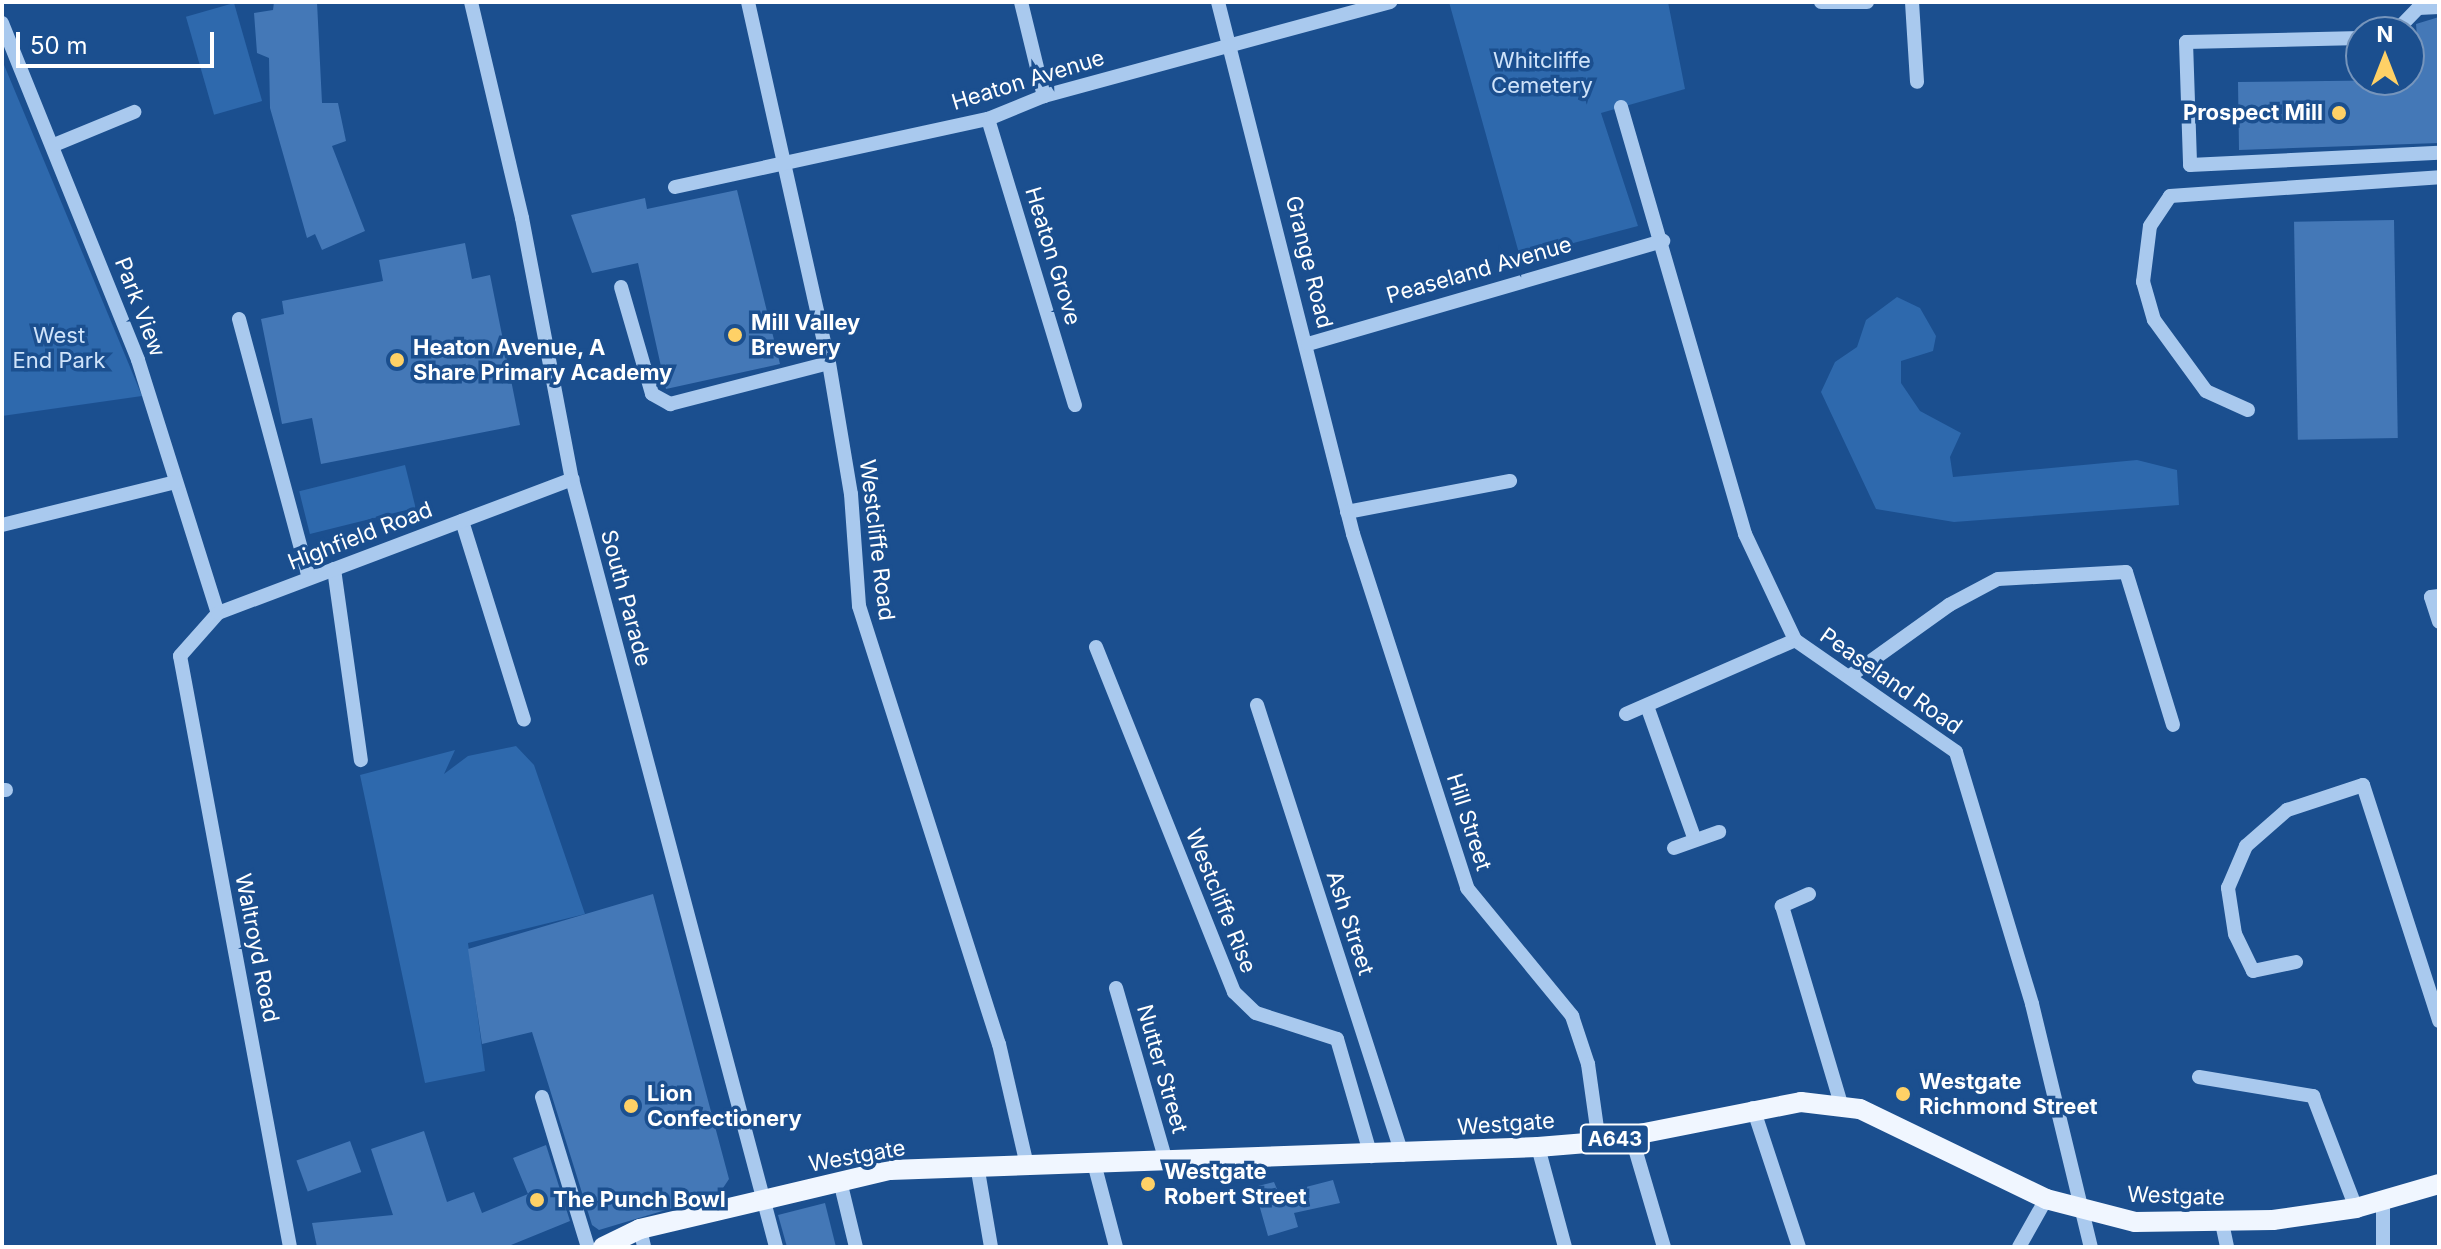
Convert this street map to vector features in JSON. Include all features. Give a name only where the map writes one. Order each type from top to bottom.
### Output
[{"type":"main road","name":"Westgate","points":[[603,1247],[642,1238],[762,1199],[890,1170],[977,1165],[1402,1155],[1538,1147],[1599,1142],[1753,1108],[1801,1102],[1860,1109],[1971,1159],[2046,1199],[2135,1222],[2222,1223],[2356,1208],[2439,1184]]},
{"type":"street","name":"South Parade","points":[[471,2],[522,218],[572,479],[776,1247]]},
{"type":"street","name":"Westcliffe Road","points":[[748,2],[829,363],[851,494],[859,606],[999,1044],[1027,1165]]},
{"type":"street","points":[[1021,2],[1044,96]]},
{"type":"street","name":"Grange Road","points":[[1218,2],[1308,344],[1353,534]]},
{"type":"street","name":"Heaton Avenue","points":[[675,187],[988,119],[1044,96],[1390,2]]},
{"type":"street","points":[[1821,3],[1867,2]]},
{"type":"street","points":[[1912,2],[1917,82]]},
{"type":"street","points":[[2410,16],[2418,8],[2439,7]]},
{"type":"street","name":"Park View","points":[[2,23],[54,145],[138,360],[218,613]]},
{"type":"street","points":[[2345,38],[2186,42],[2190,165],[2439,153]]},
{"type":"street","name":"Peaseland Road","points":[[1621,107],[1663,241],[1745,534],[1795,640],[1956,752],[2032,1004],[2091,1247]]},
{"type":"street","points":[[54,145],[134,112]]},
{"type":"street","name":"Heaton Grove","points":[[988,119],[1075,405]]},
{"type":"street","points":[[2248,410],[2206,391],[2154,320],[2143,282],[2150,226],[2170,196],[2439,177]]},
{"type":"street","name":"Peaseland Avenue","points":[[1308,344],[1663,241]]},
{"type":"street","points":[[621,287],[652,394],[670,404],[829,363]]},
{"type":"street","points":[[239,319],[309,578]]},
{"type":"street","name":"Highfield Road","points":[[180,656],[218,613],[572,479]]},
{"type":"street","points":[[1347,512],[1510,481]]},
{"type":"street","points":[[2,525],[176,482]]},
{"type":"street","points":[[462,521],[524,720]]},
{"type":"street","name":"Hill Street","points":[[1353,534],[1467,888],[1572,1016],[1588,1064],[1599,1142]]},
{"type":"street","points":[[334,569],[361,760]]},
{"type":"street","points":[[1850,676],[1949,605],[1998,579],[2126,572],[2173,725]]},
{"type":"street","points":[[2435,597],[2439,622]]},
{"type":"street","points":[[1626,714],[1795,640]]},
{"type":"street","name":"Westcliffe Rise","points":[[1096,647],[1234,992],[1256,1013],[1337,1039],[1371,1156]]},
{"type":"street","name":"Waltroyd Road","points":[[180,656],[290,1247]]},
{"type":"street","name":"Ash Street","points":[[1257,705],[1402,1155]]},
{"type":"street","points":[[1647,706],[1694,837]]},
{"type":"street","points":[[2296,962],[2253,971],[2235,934],[2228,888],[2246,846],[2287,810],[2363,785],[2439,1021]]},
{"type":"street","points":[[1674,848],[1694,837],[1719,832]]},
{"type":"street","points":[[1809,894],[1782,906],[1842,1107]]},
{"type":"street","name":"Nutter Street","points":[[1116,988],[1166,1161]]},
{"type":"street","points":[[2199,1077],[2313,1096],[2356,1208]]},
{"type":"street","points":[[542,1097],[588,1247]]},
{"type":"street","points":[[1753,1108],[1799,1247]]},
{"type":"street","points":[[1631,1135],[1664,1247]]},
{"type":"street","points":[[1538,1147],[1565,1247]]},
{"type":"street","points":[[1094,1163],[1116,1247]]},
{"type":"street","points":[[977,1165],[991,1247]]},
{"type":"street","points":[[840,1181],[856,1247]]},
{"type":"street","points":[[2019,1247],[2046,1199]]},
{"type":"street","points":[[2383,1200],[2383,1247]]},
{"type":"street","points":[[2222,1223],[2227,1247]]},
{"type":"green space","name":"Whitcliffe Cemetery","points":[[1449,2],[1668,2],[1685,89],[1601,113],[1638,226],[1520,257]]},
{"type":"green space","points":[[234,3],[262,101],[214,115],[186,17]]},
{"type":"green space","name":"West End Park","points":[[2,60],[125,355],[142,396],[2,416]]},
{"type":"green space","points":[[1897,297],[1920,308],[1936,336],[1933,351],[1901,361],[1901,383],[1920,411],[1961,433],[1950,457],[1953,477],[2137,460],[2177,470],[2179,505],[1954,522],[1876,509],[1821,392],[1835,362],[1857,347],[1866,320]]},
{"type":"green space","points":[[405,465],[416,508],[310,534],[299,491]]},
{"type":"green space","points":[[516,746],[534,765],[585,914],[468,943],[485,1071],[425,1083],[360,775],[455,750],[444,774],[468,756]]},
{"type":"building","points":[[274,2],[317,2],[322,103],[338,103],[346,141],[332,146],[365,231],[322,250],[315,234],[307,238],[270,108],[269,58],[257,53],[254,13],[273,10]]},
{"type":"building","name":"Prospect Mill","points":[[2439,17],[2439,143],[2239,150],[2238,82],[2345,81],[2345,96],[2425,96],[2425,21]]},
{"type":"building","points":[[737,190],[780,364],[666,389],[638,263],[592,273],[571,215],[645,198],[647,209]]},
{"type":"building","points":[[2394,220],[2398,438],[2298,440],[2294,222]]},
{"type":"building","points":[[465,243],[472,279],[490,275],[520,425],[321,464],[312,418],[282,424],[261,319],[284,314],[282,301],[383,281],[379,260]]},
{"type":"building","name":"Lion Confectionery","points":[[653,894],[729,1179],[719,1194],[599,1230],[592,1225],[532,1032],[482,1044],[468,949]]},
{"type":"building","points":[[424,1131],[447,1202],[474,1192],[482,1213],[528,1194],[513,1158],[546,1145],[570,1221],[506,1247],[317,1247],[312,1223],[393,1215],[371,1149]]},
{"type":"building","points":[[350,1141],[361,1172],[308,1192],[296,1160]]},
{"type":"building","points":[[1333,1180],[1340,1203],[1294,1213],[1298,1227],[1268,1236],[1254,1187],[1274,1182],[1279,1194]]},
{"type":"building","points":[[825,1203],[836,1247],[787,1247],[778,1215]]},
{"type":"place","name":"Prospect Mill","points":[[2339,113]]},
{"type":"place","name":"Mill Valley Brewery","points":[[735,335]]},
{"type":"place","name":"Heaton Avenue, A Share Primary Academy","points":[[397,360]]},
{"type":"place","name":"Westgate Richmond Street","points":[[1903,1094]]},
{"type":"place","name":"Lion Confectionery","points":[[631,1106]]},
{"type":"place","name":"Westgate Robert Street","points":[[1148,1184]]},
{"type":"place","name":"The Punch Bowl","points":[[537,1200]]}]
